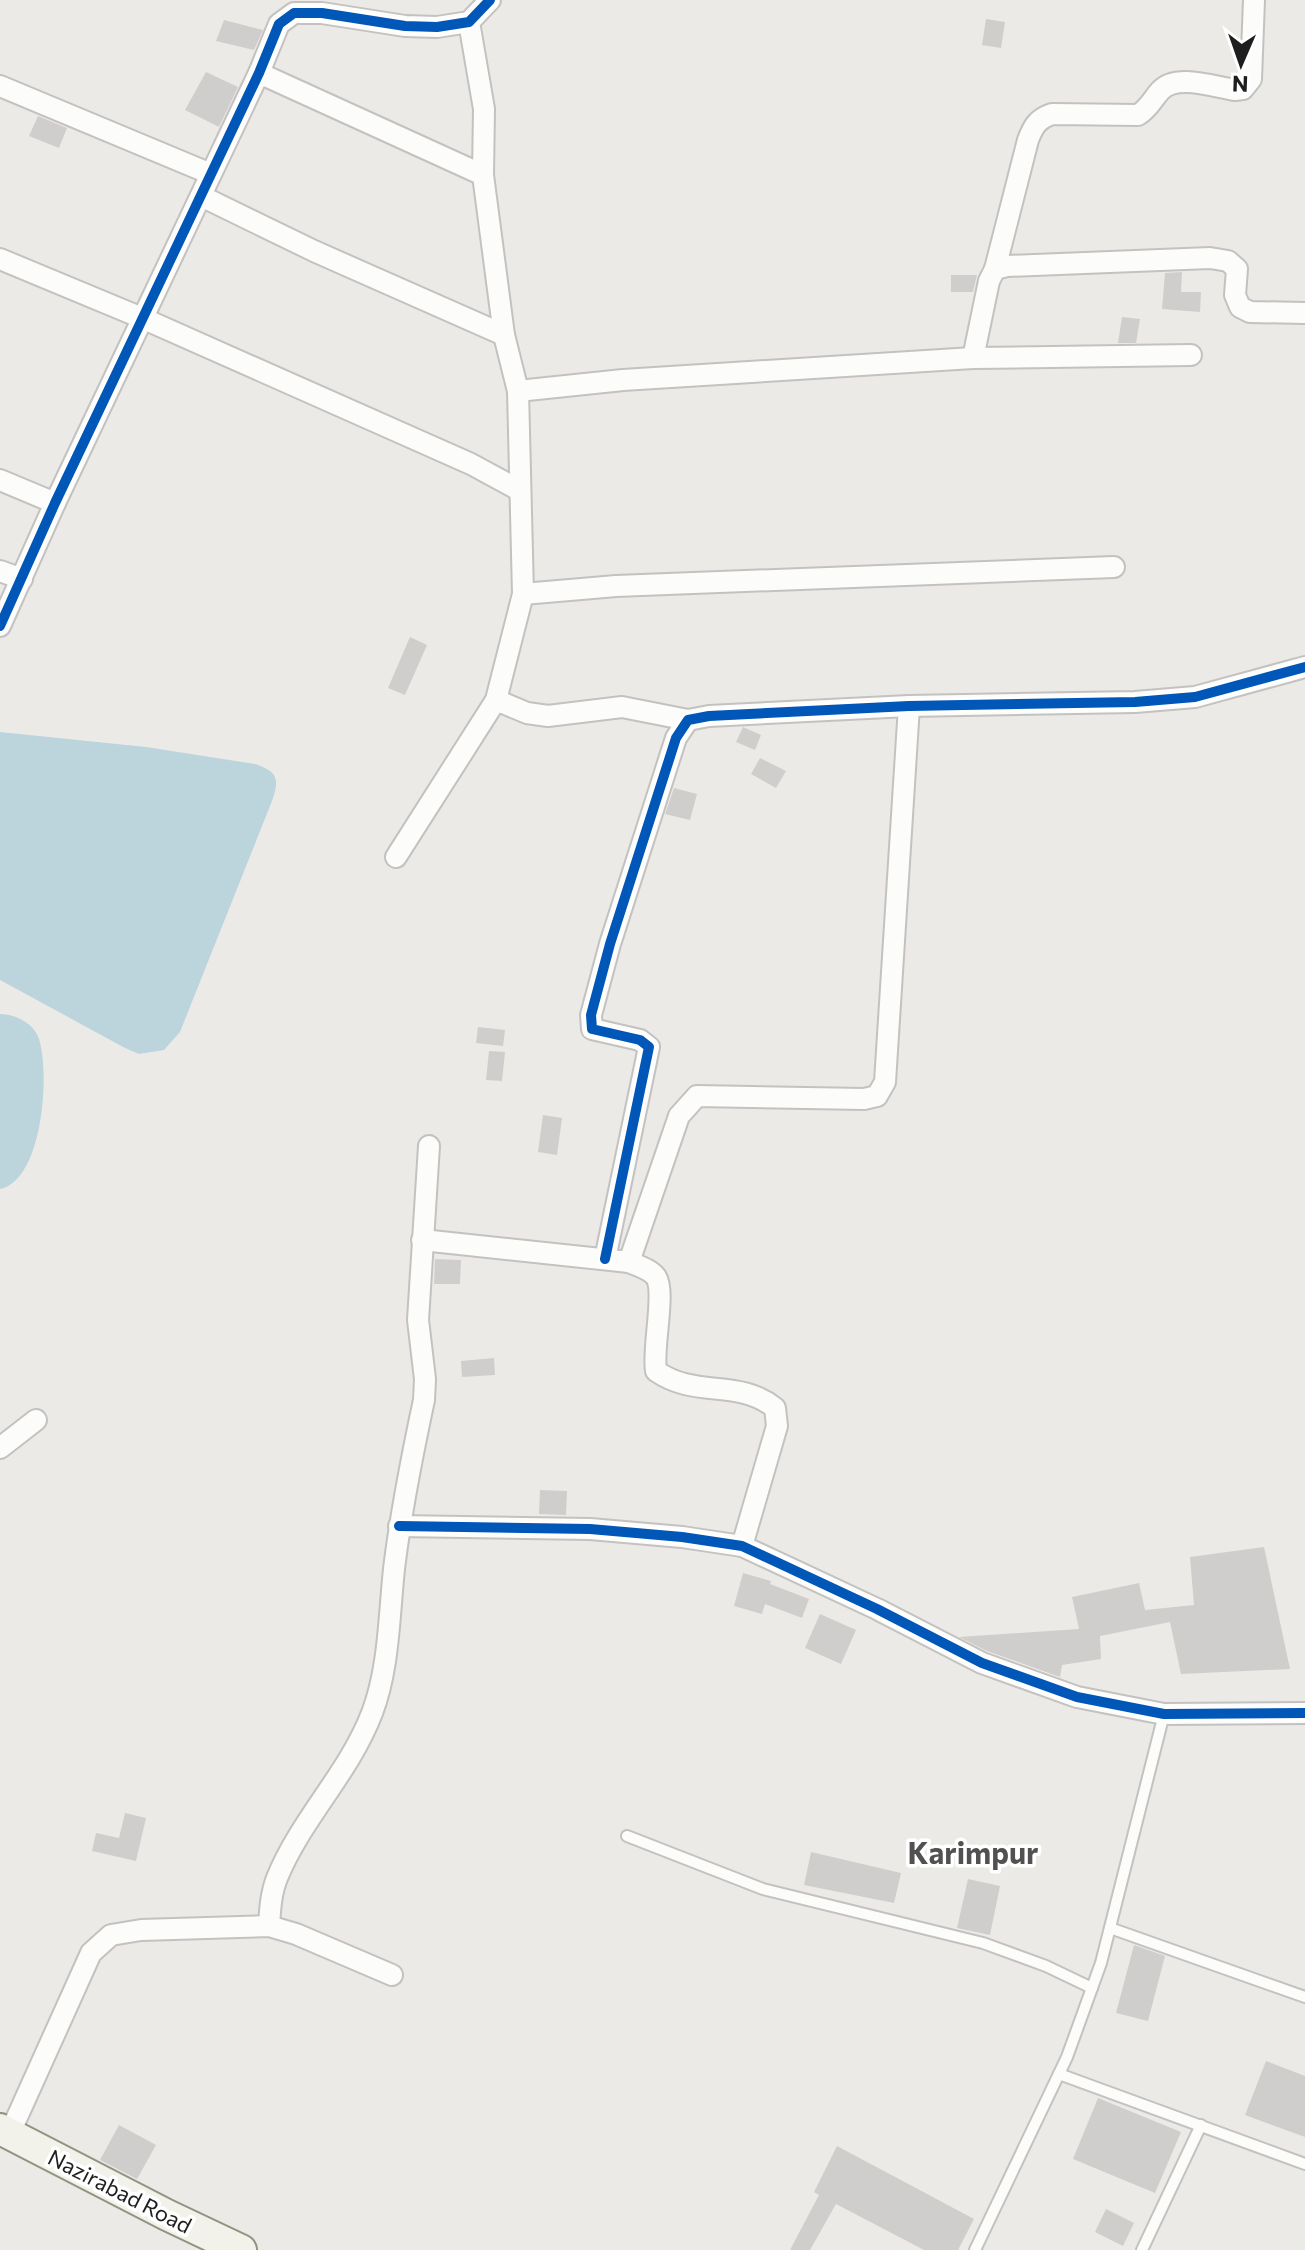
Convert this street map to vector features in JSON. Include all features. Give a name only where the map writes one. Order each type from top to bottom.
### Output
[{"type":"main road","name":"Nazirabad Road","points":[[4,2132],[241,2250]]},
{"type":"street","points":[[0,626],[259,73],[279,24],[294,13],[322,13],[405,26],[437,27],[469,22],[490,0]]},
{"type":"street","points":[[973,358],[989,281],[995,269],[1034,125],[1052,114],[1138,115],[1168,85],[1179,82],[1243,89],[1251,79],[1254,0]]},
{"type":"street","points":[[396,857],[496,700],[523,594],[518,391],[504,335],[483,175],[484,109],[469,22]]},
{"type":"street","points":[[259,73],[483,175]]},
{"type":"street","points":[[0,86],[211,174]]},
{"type":"street","points":[[201,196],[314,251],[504,335]]},
{"type":"street","points":[[995,269],[1023,263],[1182,258],[1228,261],[1237,269],[1235,295],[1240,307],[1250,312],[1305,313]]},
{"type":"street","points":[[0,259],[142,318],[471,464],[519,490]]},
{"type":"street","points":[[518,391],[623,380],[973,358],[1191,355]]},
{"type":"street","points":[[0,480],[55,503]]},
{"type":"street","points":[[523,594],[616,586],[1114,567]]},
{"type":"street","points":[[0,571],[22,579]]},
{"type":"street","points":[[496,700],[527,713],[548,716],[622,707],[688,720],[709,716],[909,706],[1135,702],[1195,697],[1305,667]]},
{"type":"street","points":[[629,1262],[679,1116],[697,1096],[864,1099],[877,1096],[885,1082],[909,706]]},
{"type":"street","points":[[605,1259],[649,1047],[640,1040],[592,1029],[591,1015],[656,798],[676,738],[688,720]]},
{"type":"street","points":[[269,1926],[271,1901],[287,1858],[338,1778],[372,1713],[382,1676],[399,1526],[425,1379],[418,1320],[429,1146]]},
{"type":"street","points":[[422,1240],[629,1262],[655,1276],[661,1288],[654,1356],[656,1371],[684,1386],[744,1392],[763,1398],[775,1408],[777,1426],[742,1546]]},
{"type":"street","points":[[0,1448],[36,1420]]},
{"type":"street","points":[[399,1526],[590,1529],[742,1546],[877,1609],[982,1663],[1027,1681],[1101,1702],[1164,1714],[1305,1713]]},
{"type":"street","points":[[4,2132],[91,1953],[111,1935],[141,1930],[269,1926],[296,1934],[392,1975]]},
{"type":"lane","points":[[975,2250],[1059,2074],[1092,1988],[1164,1714]]},
{"type":"lane","points":[[627,1836],[763,1889],[983,1943],[1046,1966],[1092,1988]]},
{"type":"lane","points":[[1110,1928],[1305,1997]]},
{"type":"lane","points":[[1059,2074],[1305,2164]]},
{"type":"lane","points":[[1142,2250],[1201,2125]]},
{"type":"water","points":[[0,732],[146,747],[255,764],[275,777],[272,801],[180,1032],[164,1050],[139,1054],[0,980]]},
{"type":"water","points":[[0,1014],[23,1020],[37,1033],[44,1076],[40,1124],[34,1147],[26,1167],[14,1181],[0,1189]]},
{"type":"building","points":[[986,19],[1005,22],[1001,48],[982,45]]},
{"type":"building","points":[[224,20],[263,30],[254,50],[216,41]]},
{"type":"building","points":[[206,72],[238,87],[219,127],[185,110]]},
{"type":"building","points":[[38,116],[67,128],[59,148],[29,136]]},
{"type":"building","points":[[1182,272],[1181,292],[1201,292],[1200,312],[1162,309],[1165,273]]},
{"type":"building","points":[[951,275],[977,275],[973,292],[951,292]]},
{"type":"building","points":[[1122,317],[1140,319],[1136,343],[1118,343]]},
{"type":"building","points":[[410,637],[427,645],[405,695],[388,688]]},
{"type":"building","points":[[743,727],[761,735],[755,750],[736,742]]},
{"type":"building","points":[[760,758],[786,771],[776,788],[751,774]]},
{"type":"building","points":[[674,788],[697,794],[690,820],[665,814]]},
{"type":"building","points":[[478,1027],[505,1030],[503,1046],[476,1043]]},
{"type":"building","points":[[489,1051],[505,1052],[502,1081],[486,1080]]},
{"type":"building","points":[[543,1115],[562,1118],[557,1155],[538,1152]]},
{"type":"building","points":[[435,1259],[461,1260],[460,1284],[434,1284]]},
{"type":"building","points":[[494,1358],[495,1375],[462,1377],[461,1361]]},
{"type":"building","points":[[540,1490],[567,1491],[566,1515],[539,1514]]},
{"type":"building","points":[[1264,1547],[1290,1669],[1181,1674],[1170,1622],[1100,1636],[1101,1659],[1062,1665],[1060,1677],[987,1651],[959,1637],[1079,1629],[1072,1597],[1139,1583],[1145,1610],[1194,1605],[1190,1557]]},
{"type":"building","points":[[743,1573],[771,1581],[770,1584],[809,1599],[802,1618],[765,1604],[762,1614],[734,1606]]},
{"type":"building","points":[[820,1614],[856,1630],[841,1664],[805,1648]]},
{"type":"building","points":[[125,1813],[146,1818],[136,1861],[92,1851],[96,1833],[119,1838]]},
{"type":"building","points":[[811,1852],[901,1873],[894,1903],[804,1885]]},
{"type":"building","points":[[968,1879],[1000,1886],[990,1935],[957,1928]]},
{"type":"building","points":[[1134,1945],[1165,1956],[1148,2021],[1116,2013]]},
{"type":"building","points":[[1266,2061],[1305,2076],[1305,2137],[1245,2115]]},
{"type":"building","points":[[1098,2098],[1181,2132],[1155,2193],[1073,2159]]},
{"type":"building","points":[[119,2125],[156,2145],[137,2179],[100,2160]]},
{"type":"building","points":[[837,2146],[974,2219],[958,2250],[924,2250],[836,2204],[810,2250],[790,2250],[819,2195],[814,2192]]},
{"type":"building","points":[[1106,2209],[1134,2223],[1123,2246],[1095,2232]]},
{"type":"cycle path","points":[[0,626],[259,73],[279,24],[294,13],[322,13],[405,26],[437,27],[469,22],[490,0]]},
{"type":"cycle path","points":[[605,1259],[649,1047],[640,1040],[592,1029],[591,1015],[610,944],[676,738],[688,720],[709,716],[909,706],[1135,702],[1195,697],[1305,667]]},
{"type":"cycle path","points":[[399,1526],[590,1529],[742,1546],[877,1609],[982,1663],[1077,1697],[1164,1714],[1305,1713]]},
{"type":"district","name":"Karimpur","points":[[973,1851]]}]
